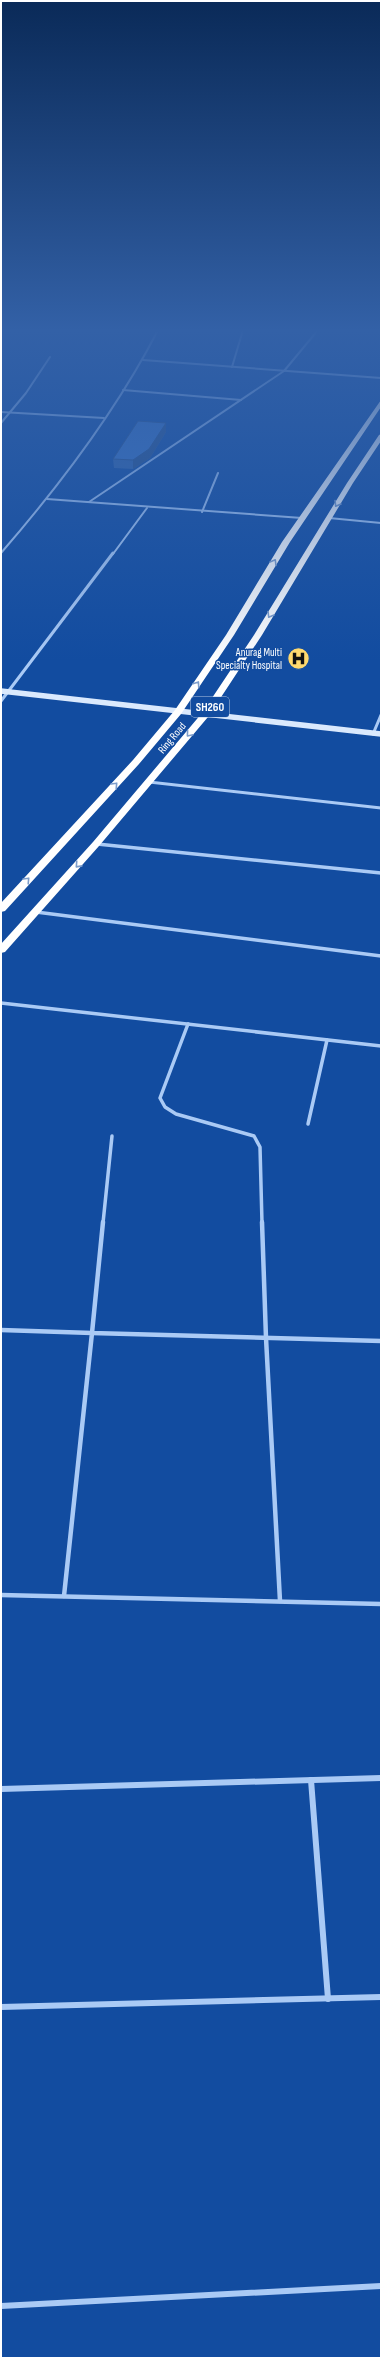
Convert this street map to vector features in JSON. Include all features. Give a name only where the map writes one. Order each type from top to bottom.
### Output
[{"type":"highway","name":"Ring Road","points":[[1,909],[136,762],[178,712],[230,635],[302,518],[355,440]]},
{"type":"highway","name":"Ring Road","points":[[1,950],[96,844],[205,715],[258,635],[378,440]]},
{"type":"street","points":[[1,553],[47,499],[88,440]]},
{"type":"street","points":[[89,502],[181,440]]},
{"type":"street","points":[[202,512],[218,474]]},
{"type":"street","points":[[47,499],[147,508],[302,518]]},
{"type":"street","points":[[1,701],[147,508]]},
{"type":"street","points":[[329,518],[381,523]]},
{"type":"street","points":[[1,692],[381,734]]},
{"type":"street","points":[[373,734],[381,715]]},
{"type":"street","points":[[149,782],[381,808]]},
{"type":"street","points":[[96,844],[381,873]]},
{"type":"street","points":[[35,912],[381,956]]},
{"type":"street","points":[[1,1003],[381,1046]]},
{"type":"street","points":[[188,1024],[160,1098],[165,1108],[176,1114],[254,1136],[260,1147],[266,1338],[280,1601]]},
{"type":"street","points":[[308,1124],[328,1040]]},
{"type":"street","points":[[64,1596],[112,1136]]},
{"type":"street","points":[[1,1330],[381,1341]]},
{"type":"street","points":[[1,1595],[381,1604]]},
{"type":"street","points":[[1,1789],[381,1778]]},
{"type":"street","points":[[311,1780],[328,1999]]},
{"type":"street","points":[[1,2007],[381,1997]]},
{"type":"street","points":[[1,2306],[381,2286]]},
{"type":"building","points":[[125,440],[155,440],[149,449],[133,460],[113,459]]},
{"type":"place","name":"Anurag Multi Specialty Hospital","points":[[298,658]]}]
